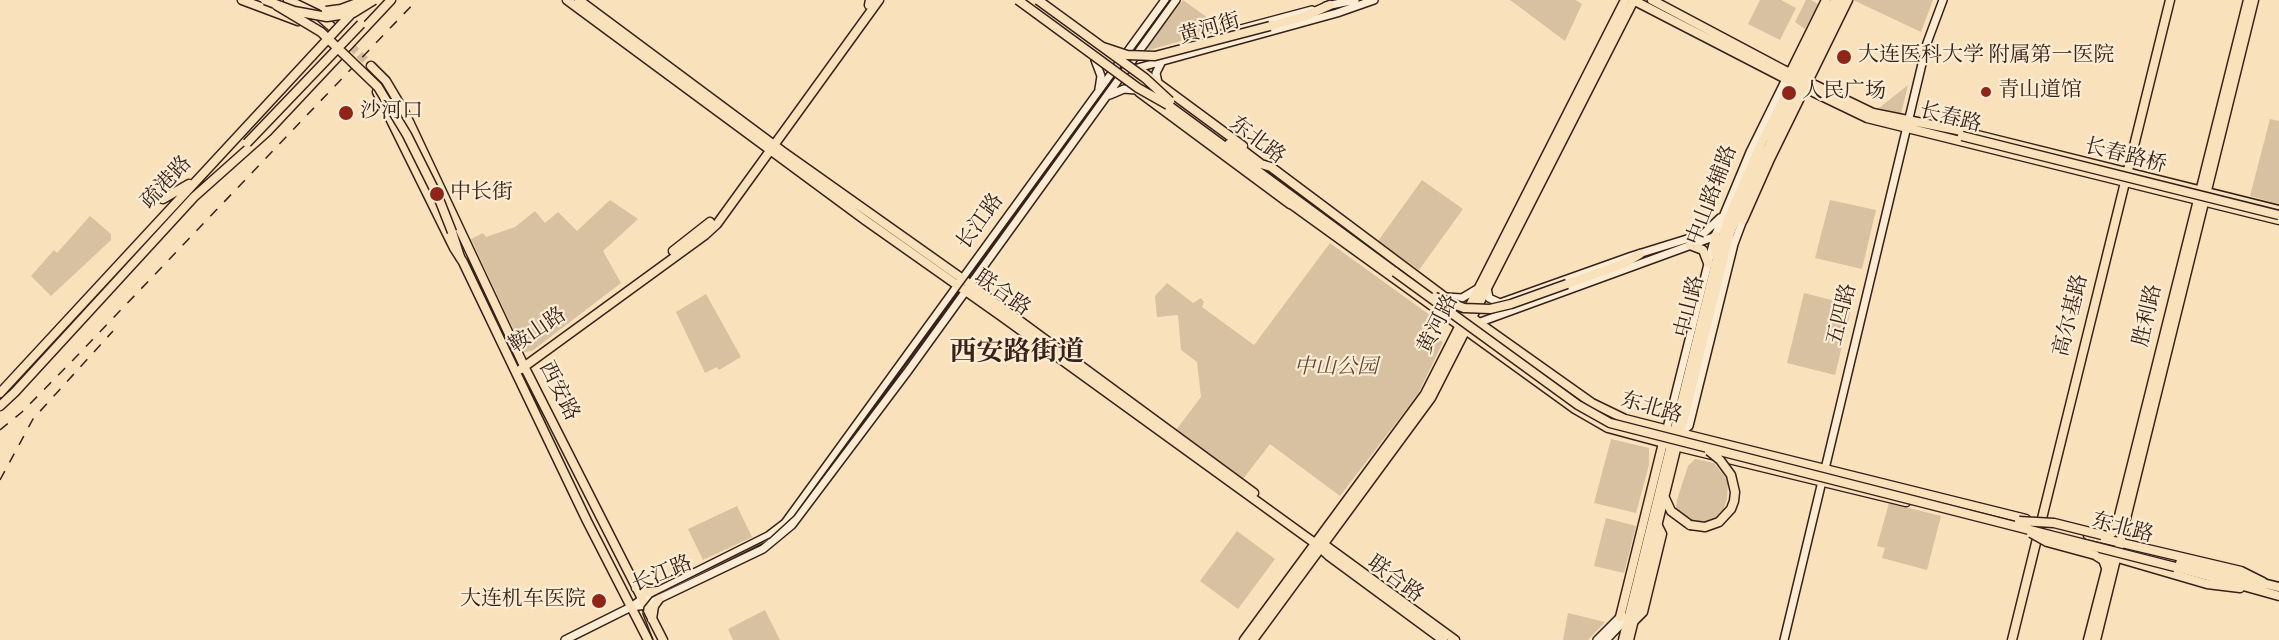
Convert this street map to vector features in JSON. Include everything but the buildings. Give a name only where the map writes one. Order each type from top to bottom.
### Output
[{"type":"main road","points":[[242,0],[303,23],[324,38]]},
{"type":"main road","points":[[265,0],[323,12],[342,9],[365,0]]},
{"type":"main road","points":[[288,0],[317,14],[334,29]]},
{"type":"main road","name":"疏港路","points":[[0,393],[365,0]]},
{"type":"main road","points":[[278,2],[294,11],[327,17],[353,13],[374,0]]},
{"type":"main road","points":[[0,406],[194,197],[383,0]]},
{"type":"main road","points":[[194,197],[267,132],[391,0]]},
{"type":"main road","name":"联合路","points":[[567,0],[1455,640]]},
{"type":"main road","name":"联合路","points":[[579,0],[770,146]]},
{"type":"main road","name":"鞍山路","points":[[770,146],[879,0]]},
{"type":"main road","points":[[1012,0],[1095,60],[1125,65]]},
{"type":"main road","name":"东北路","points":[[1018,0],[1138,88],[1169,103],[1229,144],[1396,271],[1581,401],[1611,419],[2175,564],[2279,587]]},
{"type":"main road","points":[[1025,0],[1030,13]]},
{"type":"main road","name":"东北路","points":[[1025,0],[1072,35],[1125,65],[1137,90],[1147,98],[1416,296],[1596,422],[1620,432],[1670,445],[1967,516],[2207,584],[2251,589]]},
{"type":"main road","name":"东北路","points":[[1032,0],[1110,57],[1158,83],[1427,282],[1472,318],[1601,408],[1625,419],[1825,470],[2116,543],[2241,571],[2265,583]]},
{"type":"main road","name":"东北路","points":[[1038,0],[1145,78],[1169,103],[1284,191],[1588,412],[1623,428],[2018,523]]},
{"type":"main road","points":[[1044,0],[1125,65]]},
{"type":"main road","name":"长江路","points":[[565,640],[631,607],[763,549],[786,532],[822,487],[1104,100],[1165,0]]},
{"type":"main road","name":"长江路","points":[[659,595],[768,536],[785,523],[1098,92],[1125,65],[1176,0]]},
{"type":"main road","name":"黄河街","points":[[1125,65],[1160,51],[1354,0]]},
{"type":"main road","name":"黄河街","points":[[1125,65],[1163,62],[1337,13],[1374,0]]},
{"type":"main road","name":"黄河路","points":[[1244,640],[1431,398],[1626,0]]},
{"type":"main road","name":"黄河路","points":[[1483,288],[1634,0]]},
{"type":"main road","name":"长春路","points":[[1634,0],[1867,118],[1940,131],[2126,177],[2202,196],[2279,220]]},
{"type":"main road","name":"长春路","points":[[1652,0],[1796,83]]},
{"type":"main road","points":[[1472,318],[1491,318],[1723,233],[1743,220],[1770,159],[1826,0]]},
{"type":"main road","name":"中山路","points":[[1623,640],[1712,262],[1723,233],[1764,156],[1835,0]]},
{"type":"main road","name":"中山路","points":[[1796,83],[1842,0]]},
{"type":"main road","points":[[1796,83],[1848,0]]},
{"type":"main road","name":"五四路","points":[[1784,640],[1927,43],[1942,0]]},
{"type":"main road","name":"高尔基路","points":[[2012,640],[2170,0]]},
{"type":"main road","name":"胜利路","points":[[2096,640],[2116,543],[2202,196],[2247,0]]},
{"type":"main road","name":"胜利路","points":[[2116,543],[2119,519],[2254,0]]},
{"type":"main road","points":[[278,2],[321,32],[378,87],[407,135],[439,199],[460,257]]},
{"type":"main road","name":"鞍山路","points":[[515,371],[705,235],[717,224],[871,2]]},
{"type":"main road","points":[[1103,47],[1127,55],[1155,56],[1312,14],[1330,5]]},
{"type":"main road","points":[[1059,34],[1072,35]]},
{"type":"main road","points":[[1147,98],[1158,83],[1156,74],[1163,62],[1153,58],[1160,51]]},
{"type":"main road","points":[[1095,60],[1101,76],[1098,92]]},
{"type":"main road","name":"西安路","points":[[371,66],[386,81],[405,113],[524,366],[663,640]]},
{"type":"main road","name":"西安路","points":[[363,74],[379,95],[587,521],[648,640]]},
{"type":"main road","name":"中山路辅路","points":[[1723,233],[1723,214],[1750,152],[1796,83]]},
{"type":"main road","points":[[1104,100],[1118,90],[1137,90]]},
{"type":"main road","name":"长春路桥","points":[[1940,131],[2279,215]]},
{"type":"main road","points":[[1229,144],[1236,145],[1261,164],[1271,167]]},
{"type":"main road","points":[[163,199],[197,179]]},
{"type":"main road","points":[[1284,191],[1291,204]]},
{"type":"main road","name":"长春路","points":[[2202,196],[2279,210]]},
{"type":"main road","points":[[1446,297],[1462,298],[1483,288],[1489,298],[1500,303],[1703,234],[1723,214]]},
{"type":"main road","name":"中山路辅路","points":[[1627,618],[1673,431],[1689,426],[1732,248],[1743,220]]},
{"type":"main road","name":"中山路","points":[[1673,431],[1723,233]]},
{"type":"main road","points":[[1690,245],[1703,250],[1712,262]]},
{"type":"main road","points":[[1435,297],[1464,308],[1490,309],[1511,304],[1623,264],[1640,254]]},
{"type":"main road","points":[[1403,286],[1413,272]]},
{"type":"main road","points":[[1416,296],[1427,282]]},
{"type":"main road","points":[[1500,303],[1504,313]]},
{"type":"main road","points":[[1480,340],[1491,318]]},
{"type":"main road","name":"中山路","points":[[1627,618],[1637,609],[1665,494],[1670,445]]},
{"type":"main road","points":[[1665,494],[1665,501],[1671,511],[1690,525],[1706,527],[1719,522],[1731,509],[1734,501],[1734,484],[1720,460],[1703,448]]},
{"type":"main road","points":[[2018,523],[2054,523],[2107,536],[2112,533],[2119,519]]},
{"type":"main road","points":[[2018,523],[2047,542],[2095,555],[2103,560],[2107,570]]},
{"type":"main road","points":[[1597,640],[1627,618],[1643,612],[1662,534],[1657,525]]},
{"type":"main road","name":"联合路","points":[[1320,544],[1329,556],[1443,640]]},
{"type":"main road","name":"黄河路","points":[[1253,640],[1320,544]]},
{"type":"main road","name":"胜利路","points":[[2088,640],[2113,556]]},
{"type":"main road","name":"东北路","points":[[2175,564],[2279,596]]},
{"type":"main road","points":[[636,588],[659,595],[654,606],[652,620]]},
{"type":"main road","points":[[1606,640],[1627,618]]},
{"type":"main road","name":"中山路","points":[[1627,618],[1629,640]]},
{"type":"green space","points":[[1183,0],[1223,29],[1149,50],[1147,48]]},
{"type":"green space","points":[[1510,0],[1576,0],[1582,4],[1565,41]]},
{"type":"green space","points":[[1760,0],[1781,0],[1796,8],[1780,40],[1748,24]]},
{"type":"green space","points":[[1806,0],[1818,4],[1805,29],[1795,22]]},
{"type":"green space","points":[[1853,0],[1933,0],[1921,32]]},
{"type":"green space","points":[[1908,85],[1901,114],[1879,108]]},
{"type":"green space","points":[[2270,119],[2279,121],[2279,204],[2250,196]]},
{"type":"green space","points":[[1422,180],[1463,209],[1419,270],[1378,241]]},
{"type":"green space","points":[[610,200],[638,219],[603,251],[621,283],[532,351],[524,352],[471,239],[483,233],[486,237],[515,227],[535,211],[545,223],[558,212],[577,231]]},
{"type":"green space","points":[[1830,200],[1876,210],[1862,269],[1815,258]]},
{"type":"green space","points":[[90,216],[111,234],[111,240],[51,296],[31,276],[54,250],[57,253]]},
{"type":"green space","name":"中山公园","points":[[1330,243],[1434,318],[1429,329],[1431,334],[1443,342],[1418,394],[1340,496],[1270,444],[1243,479],[1176,430],[1201,397],[1197,362],[1181,350],[1178,315],[1157,317],[1155,296],[1167,283],[1193,303],[1201,298],[1204,302],[1202,307],[1254,345]]},
{"type":"green space","points":[[1804,293],[1852,305],[1835,375],[1787,363]]},
{"type":"green space","points":[[706,294],[741,357],[719,370],[717,367],[705,373],[676,312]]},
{"type":"green space","points":[[1611,439],[1649,448],[1649,465],[1636,513],[1594,503]]},
{"type":"green space","points":[[1695,459],[1714,463],[1728,481],[1724,508],[1717,517],[1708,521],[1694,521],[1676,508],[1688,466]]},
{"type":"green space","points":[[1889,503],[1941,516],[1927,570],[1882,558],[1885,548],[1877,546]]},
{"type":"green space","points":[[737,506],[752,537],[703,560],[688,529]]},
{"type":"green space","points":[[1606,518],[1636,526],[1624,573],[1594,566]]},
{"type":"green space","points":[[1237,531],[1275,559],[1238,609],[1200,581]]},
{"type":"green space","points":[[765,610],[780,640],[733,640],[728,629]]},
{"type":"green space","points":[[1568,613],[1605,622],[1588,640],[1563,640]]},
{"type":"tunnel","points":[[334,29],[371,66]]},
{"type":"tram line","points":[[653,640],[643,614],[644,607],[652,597],[770,538],[794,516],[1170,0]]},
{"type":"railway","points":[[0,430],[22,412],[74,359],[417,0]]},
{"type":"railway","points":[[0,480],[33,419],[113,331]]},
{"type":"place","name":"大连医科大学 附属第一医院","points":[[1844,57]]},
{"type":"place","name":"青山道馆","points":[[1986,92]]},
{"type":"place","name":"人民广场","points":[[1789,93]]},
{"type":"place","name":"沙河口","points":[[346,113]]},
{"type":"place","name":"中长街","points":[[437,194]]},
{"type":"place","name":"大连机车医院","points":[[599,601]]},
{"type":"district","name":"西安路街道","points":[[1017,355]]}]
